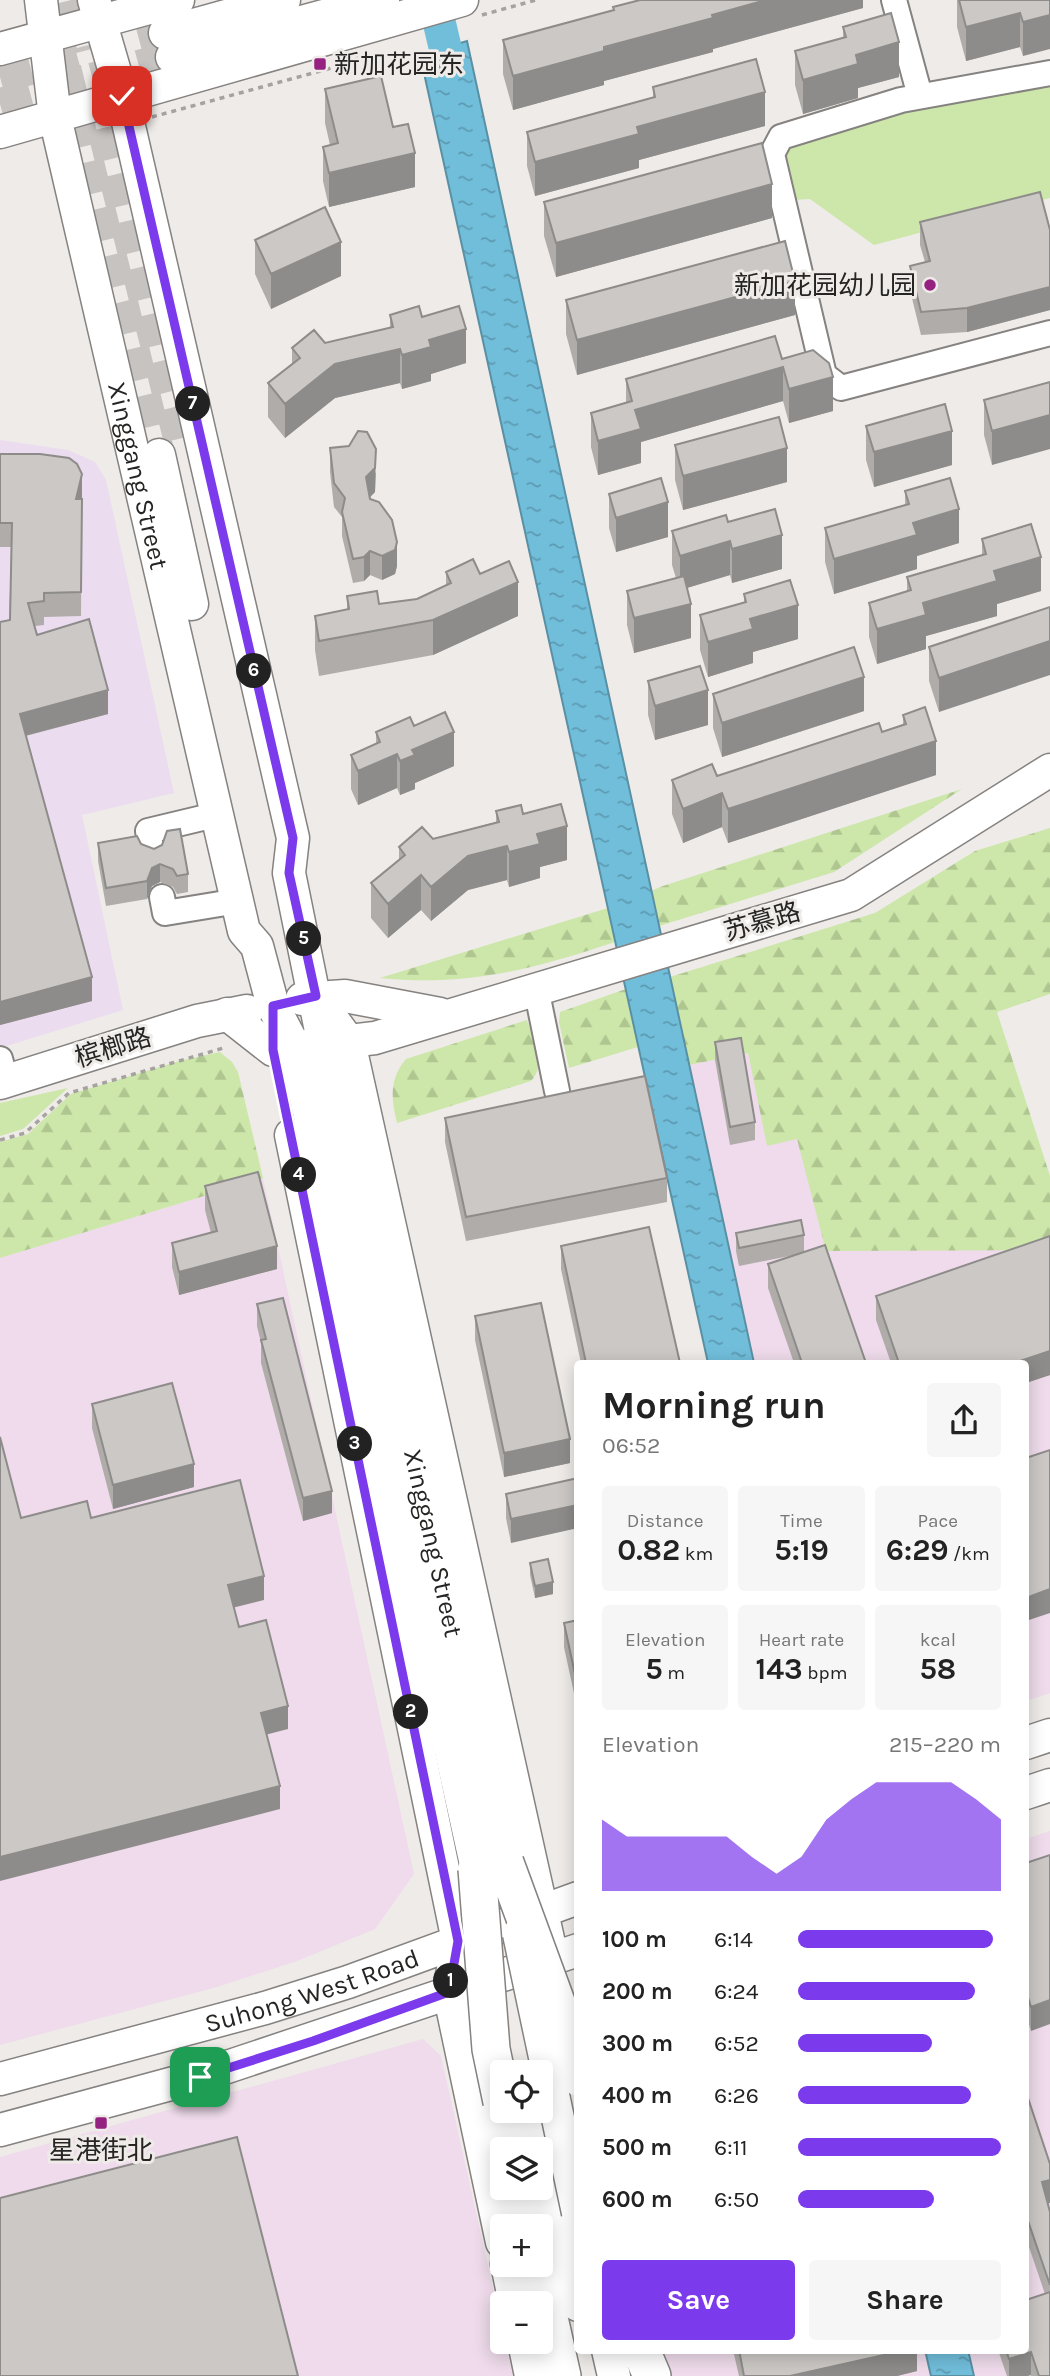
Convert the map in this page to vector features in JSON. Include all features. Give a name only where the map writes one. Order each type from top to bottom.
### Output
[{"type":"highway","points":[[491,1866],[567,2032],[574,2061]]},
{"type":"highway","points":[[491,1866],[491,2049],[493,2060]]},
{"type":"highway","points":[[540,2277],[562,2376]]},
{"type":"highway","points":[[641,2354],[645,2376]]},
{"type":"highway","points":[[642,2354],[652,2376]]},
{"type":"main road","name":"Xinggang Street","points":[[41,0],[55,117],[244,930],[257,946],[273,1006],[310,1046],[491,1866],[539,2041],[574,2195]]},
{"type":"main road","points":[[0,49],[46,36],[98,10],[178,0]]},
{"type":"main road","points":[[284,0],[169,45],[394,7],[470,8]]},
{"type":"main road","points":[[0,132],[340,37],[394,7]]},
{"type":"main road","name":"Xinggang Street","points":[[98,10],[122,96],[293,838],[289,873]]},
{"type":"main road","name":"Xinggang Street","points":[[257,946],[262,926],[170,453],[273,844],[289,873],[316,996]]},
{"type":"main road","name":"苏慕路","points":[[310,1046],[375,1038],[851,895],[1050,770]]},
{"type":"main road","points":[[316,996],[310,1046],[458,1941],[449,1992],[496,2214]]},
{"type":"main road","name":"苏慕路","points":[[227,1014],[316,996],[368,999],[448,1015]]},
{"type":"main road","points":[[227,1014],[310,1046]]},
{"type":"main road","name":"槟榔路","points":[[2,1074],[227,1014]]},
{"type":"main road","points":[[310,1046],[541,1910],[565,1955]]},
{"type":"main road","points":[[1029,1742],[1050,1735]]},
{"type":"main road","points":[[1029,1792],[1050,1785]]},
{"type":"main road","name":"Xinggang Street","points":[[491,1866],[525,2060]]},
{"type":"main road","name":"Suhong West Road","points":[[0,2079],[265,2008],[574,1899]]},
{"type":"main road","name":"Suhong West Road","points":[[0,2130],[200,2077],[565,1955]]},
{"type":"main road","points":[[538,2123],[574,2287]]},
{"type":"main road","points":[[526,2354],[531,2376]]},
{"type":"main road","points":[[588,2354],[593,2376]]},
{"type":"main road","points":[[609,2354],[614,2376]]},
{"type":"street","points":[[894,0],[920,96]]},
{"type":"street","points":[[1050,73],[920,96],[792,133],[781,137],[774,144],[773,162],[824,375],[841,388],[1050,333]]},
{"type":"street","points":[[152,852],[148,831],[219,814]]},
{"type":"street","points":[[162,897],[165,913],[238,901]]},
{"type":"street","points":[[536,988],[557,1091]]},
{"type":"path","points":[[470,8],[536,0]]},
{"type":"path","points":[[0,1140],[25,1133],[69,1093],[208,1051],[235,1047]]},
{"type":"shaded area","points":[[0,440],[68,450],[95,462],[106,480],[174,793],[82,815],[123,1010],[0,1048]]},
{"type":"shaded area","points":[[748,1053],[767,1145],[797,1138],[1050,1250],[1050,1693],[1029,1700],[1029,1360],[753,1360],[689,1065]]},
{"type":"shaded area","points":[[263,1178],[414,1874],[375,1929],[297,1961],[217,1987],[0,2045],[0,1258]]},
{"type":"shaded area","points":[[1050,1831],[1050,2376],[974,2376],[969,2354],[1029,2354],[1029,1838]]},
{"type":"shaded area","points":[[423,2039],[441,2056],[494,2291],[490,2291],[490,2354],[508,2354],[513,2376],[0,2376],[0,2157]]},
{"type":"shaded area","points":[[655,2354],[926,2354],[931,2376],[660,2376]]},
{"type":"green space","points":[[1050,84],[1050,198],[874,245],[810,199],[791,200],[783,170],[785,148],[899,111]]},
{"type":"green space","points":[[962,789],[834,872],[659,926],[651,891]]},
{"type":"green space","points":[[1050,828],[1050,994],[997,1012],[1050,1176],[1050,1250],[826,1251],[797,1139],[767,1146],[748,1053],[689,1065],[670,977],[875,913],[975,851]]},
{"type":"green space","points":[[608,908],[615,942],[585,952],[528,968],[471,978],[380,978]]},
{"type":"green space","points":[[626,989],[638,1047],[569,1068],[559,1022],[560,1012]]},
{"type":"green space","points":[[527,1020],[538,1060],[536,1075],[531,1081],[397,1123],[393,1106],[394,1082],[406,1059]]},
{"type":"green space","points":[[220,1052],[232,1062],[238,1072],[263,1178],[0,1258],[0,1142],[28,1134],[71,1094],[179,1061]]},
{"type":"green space","points":[[68,1088],[23,1129],[0,1136],[0,1103]]},
{"type":"water","points":[[467,41],[753,1360],[707,1360],[420,55]]},
{"type":"water","points":[[926,2354],[969,2354],[974,2376],[931,2376]]},
{"type":"building","points":[[640,0],[766,0],[712,15],[713,18],[604,47],[604,51],[513,76],[503,40],[614,10],[613,7]]},
{"type":"building","points":[[959,0],[1050,0],[1050,15],[1023,22],[1020,13],[966,27]]},
{"type":"building","points":[[891,13],[899,42],[856,55],[858,64],[803,80],[795,51],[846,37],[843,27]]},
{"type":"building","points":[[756,59],[765,92],[637,127],[639,134],[535,162],[527,132],[655,97],[653,87]]},
{"type":"building","points":[[381,76],[393,127],[408,124],[415,153],[329,173],[323,147],[338,143],[325,89]]},
{"type":"building","points":[[762,143],[772,184],[556,243],[544,202]]},
{"type":"building","points":[[1040,192],[1050,230],[1050,287],[967,308],[921,312],[910,266],[930,261],[920,222]]},
{"type":"building","points":[[325,207],[341,242],[271,274],[255,240]]},
{"type":"building","points":[[785,241],[795,281],[577,340],[566,300]]},
{"type":"building","points":[[419,306],[422,317],[459,306],[466,329],[429,340],[431,347],[402,355],[400,349],[335,364],[285,404],[268,383],[300,358],[292,348],[314,330],[325,343],[393,327],[390,315]]},
{"type":"building","points":[[775,336],[782,359],[813,350],[829,363],[833,377],[789,389],[783,367],[635,410],[641,429],[598,441],[591,413],[632,401],[626,379]]},
{"type":"building","points":[[1050,382],[1050,415],[992,431],[984,400]]},
{"type":"building","points":[[945,404],[952,431],[874,452],[866,426]]},
{"type":"building","points":[[779,417],[787,448],[683,476],[675,445]]},
{"type":"building","points":[[358,431],[367,432],[376,449],[375,468],[366,477],[370,499],[379,502],[392,520],[397,542],[395,550],[382,556],[370,551],[364,557],[353,559],[342,512],[345,498],[334,483],[330,448],[349,446]]},
{"type":"building","points":[[0,454],[40,454],[69,458],[77,464],[82,474],[76,499],[82,499],[81,592],[44,593],[44,601],[28,603],[37,635],[89,619],[108,690],[20,714],[92,977],[0,1002],[0,622],[10,620],[12,523],[0,523]]},
{"type":"building","points":[[661,478],[668,502],[616,518],[609,494]]},
{"type":"building","points":[[950,478],[959,509],[913,523],[917,535],[834,559],[825,528],[909,504],[905,491]]},
{"type":"building","points":[[775,509],[782,535],[732,549],[730,541],[680,556],[672,531],[726,515],[728,522]]},
{"type":"building","points":[[1031,524],[1041,557],[994,571],[997,581],[923,603],[926,615],[877,629],[869,603],[911,590],[907,577],[986,554],[982,539]]},
{"type":"building","points":[[473,559],[480,574],[509,561],[518,582],[433,620],[319,641],[315,616],[349,609],[347,596],[377,591],[379,604],[417,599],[451,583],[446,572]]},
{"type":"building","points":[[684,576],[691,604],[634,618],[627,591]]},
{"type":"building","points":[[790,580],[798,605],[750,619],[753,629],[708,642],[700,615],[746,602],[744,594]]},
{"type":"building","points":[[1050,607],[1050,641],[939,678],[929,647]]},
{"type":"building","points":[[854,647],[864,677],[722,723],[713,694]]},
{"type":"building","points":[[700,666],[708,690],[655,706],[648,681]]},
{"type":"building","points":[[925,707],[936,741],[728,809],[722,793],[683,809],[672,780],[712,764],[717,776],[879,723],[882,732],[906,724],[903,715]]},
{"type":"building","points":[[445,712],[454,732],[412,750],[415,755],[400,761],[397,754],[358,771],[351,755],[380,742],[376,732],[410,717],[414,726]]},
{"type":"building","points":[[561,804],[567,826],[537,834],[540,844],[509,852],[507,846],[468,856],[431,887],[421,875],[388,904],[371,883],[405,855],[399,847],[422,827],[433,839],[499,822],[496,811],[521,805],[523,814]]},
{"type":"building","points":[[180,829],[188,874],[177,876],[173,869],[160,864],[152,868],[147,881],[106,888],[98,843],[137,836],[141,844],[154,849],[162,845],[167,831]]},
{"type":"building","points":[[741,1038],[755,1122],[730,1127],[715,1042]]},
{"type":"building","points":[[645,1076],[667,1178],[466,1217],[445,1118]]},
{"type":"building","points":[[258,1172],[277,1246],[179,1272],[172,1243],[217,1231],[205,1186]]},
{"type":"building","points":[[801,1220],[804,1235],[739,1248],[736,1233]]},
{"type":"building","points":[[649,1227],[679,1360],[585,1360],[561,1246]]},
{"type":"building","points":[[1050,1236],[1050,1351],[1023,1360],[898,1360],[876,1296]]},
{"type":"building","points":[[825,1245],[865,1360],[801,1360],[768,1264]]},
{"type":"building","points":[[283,1298],[332,1491],[303,1498],[261,1340],[266,1339],[257,1304]]},
{"type":"building","points":[[541,1303],[570,1439],[504,1453],[475,1316]]},
{"type":"building","points":[[172,1383],[194,1464],[113,1485],[92,1404]]},
{"type":"building","points":[[0,1437],[21,1518],[87,1501],[91,1518],[240,1480],[264,1576],[228,1585],[239,1627],[266,1620],[288,1706],[261,1713],[280,1786],[0,1857]]},
{"type":"building","points":[[1050,1450],[1050,1589],[1029,1597],[1029,1457]]},
{"type":"building","points":[[574,1479],[574,1506],[511,1519],[506,1494]]},
{"type":"building","points":[[548,1559],[553,1582],[535,1586],[530,1563]]},
{"type":"building","points":[[574,1621],[574,1669],[564,1623]]},
{"type":"building","points":[[1050,1855],[1050,2000],[1031,2007],[1029,2001],[1029,1862]]},
{"type":"building","points":[[1029,2101],[1050,2164],[1050,2180],[1042,2182],[1050,2212],[1050,2285],[1029,2224]]},
{"type":"building","points":[[237,2137],[298,2376],[0,2376],[0,2198]]},
{"type":"building","points":[[1050,2292],[1050,2376],[1039,2376],[1029,2353],[1029,2299]]},
{"type":"building","points":[[740,2354],[888,2354],[790,2376],[744,2376]]},
{"type":"building","points":[[1007,2354],[1025,2354],[1009,2359]]},
{"type":"waterway","points":[[434,0],[445,47]]},
{"type":"tunnel","points":[[71,0],[84,51]]},
{"type":"tunnel","points":[[54,22],[159,455]]},
{"type":"tunnel","points":[[0,77],[165,33]]},
{"type":"tunnel","points":[[0,104],[172,57]]},
{"type":"tunnel","points":[[103,128],[182,450]]},
{"type":"place","name":"新加花园东","points":[[320,64]]},
{"type":"place","name":"新加花园幼儿园","points":[[930,285]]},
{"type":"place","name":"星港街北","points":[[101,2123]]},
{"type":"route","points":[[122,96],[293,838],[289,873],[316,996],[273,1006],[273,1050],[458,1941],[449,1992],[313,2041],[200,2077]]}]
